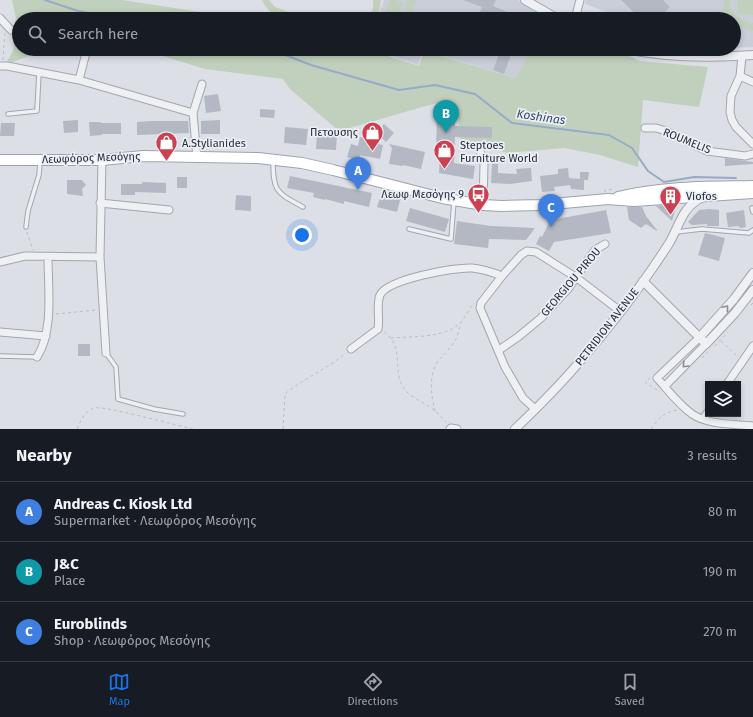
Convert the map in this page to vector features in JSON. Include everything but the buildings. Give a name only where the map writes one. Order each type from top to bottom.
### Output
[{"type":"main road","name":"Λεωφόρος Μεσόγης","points":[[0,160],[102,160],[143,156],[273,159],[302,163],[442,198],[482,205],[519,206],[608,199],[634,201],[753,193]]},
{"type":"main road","name":"Λεωφόρος Μεσόγης","points":[[608,199],[631,193],[674,189],[753,186]]},
{"type":"street","points":[[525,0],[546,12]]},
{"type":"street","points":[[577,12],[580,0]]},
{"type":"street","points":[[0,18],[8,27]]},
{"type":"street","points":[[664,56],[753,55]]},
{"type":"street","points":[[79,80],[85,56]]},
{"type":"street","points":[[742,56],[740,76],[731,96],[730,112],[736,128],[753,144]]},
{"type":"street","points":[[1,66],[79,80],[192,113]]},
{"type":"street","points":[[740,76],[753,82]]},
{"type":"street","points":[[197,158],[192,113],[202,84]]},
{"type":"street","name":"ROUMELIS","points":[[645,128],[656,128],[666,131],[707,151],[745,156],[753,154]]},
{"type":"street","points":[[480,151],[484,164],[482,205]]},
{"type":"street","points":[[102,160],[100,257],[106,353]]},
{"type":"street","name":"PETRIDION AVENUE","points":[[515,429],[576,367],[620,311],[643,281],[676,232],[684,213],[690,205],[704,197],[716,195]]},
{"type":"street","points":[[670,198],[675,198],[679,202],[684,213]]},
{"type":"street","points":[[100,203],[169,210]]},
{"type":"street","name":"GEORGIOU PIROU","points":[[499,350],[541,318],[577,278],[595,250],[605,244]]},
{"type":"street","points":[[535,409],[523,398],[505,367],[480,308],[481,303],[502,276],[524,252],[532,250],[577,278],[620,311]]},
{"type":"street","points":[[0,262],[26,256],[100,257]]},
{"type":"street","points":[[36,357],[40,352],[46,336],[48,314],[48,257]]},
{"type":"street","points":[[351,349],[378,329],[380,296],[384,289],[393,284],[440,272],[470,268],[484,270],[502,276]]},
{"type":"street","points":[[753,273],[722,314],[657,378],[663,390],[692,414],[703,419],[753,426]]},
{"type":"street","points":[[643,281],[706,344]]},
{"type":"street","points":[[663,390],[715,335],[753,290]]},
{"type":"street","points":[[0,332],[46,336]]},
{"type":"street","points":[[729,381],[753,346]]},
{"type":"lane","points":[[8,114],[37,111],[39,73]]},
{"type":"lane","points":[[273,159],[273,176],[276,189],[289,199],[303,206]]},
{"type":"lane","points":[[26,227],[28,211],[39,175],[40,161]]},
{"type":"lane","points":[[410,229],[451,239],[454,200]]},
{"type":"lane","points":[[752,208],[753,212]]},
{"type":"lane","points":[[676,232],[702,229],[749,233],[753,230]]},
{"type":"lane","points":[[106,353],[116,367],[118,399],[154,409],[183,414]]},
{"type":"lane","points":[[0,356],[36,357]]},
{"type":"path","points":[[1,66],[8,27]]},
{"type":"path","points":[[26,227],[36,256]]},
{"type":"path","points":[[436,412],[432,398],[431,380],[434,370],[437,362],[456,340],[461,322],[474,303]]},
{"type":"path","points":[[48,314],[103,310]]},
{"type":"path","points":[[390,338],[434,336],[443,333],[461,322]]},
{"type":"path","points":[[378,329],[394,342],[397,349],[402,386],[407,392],[436,412],[453,429]]},
{"type":"path","points":[[715,335],[743,361]]},
{"type":"path","points":[[283,429],[285,394],[296,385],[326,368],[351,349]]},
{"type":"path","points":[[645,382],[663,390]]},
{"type":"path","points":[[77,429],[82,417],[95,407],[193,429]]},
{"type":"path","points":[[651,429],[662,416],[670,411],[686,408]]},
{"type":"shaded area","points":[[384,0],[518,0],[535,12],[380,12]]},
{"type":"shaded area","points":[[586,0],[753,0],[753,47],[741,48],[741,12],[607,12],[585,4]]},
{"type":"shaded area","points":[[392,56],[421,56],[418,65]]},
{"type":"shaded area","points":[[443,56],[527,56],[515,78]]},
{"type":"green space","points":[[12,0],[122,0],[200,12],[15,12]]},
{"type":"green space","points":[[262,0],[269,0],[275,7],[289,12],[271,12]]},
{"type":"green space","points":[[373,0],[381,0],[378,12],[372,12]]},
{"type":"green space","points":[[390,0],[403,3],[400,12],[386,12]]},
{"type":"green space","points":[[408,0],[416,0],[412,12],[404,9]]},
{"type":"green space","points":[[724,0],[730,0],[730,5],[734,12],[723,12]]},
{"type":"green space","points":[[738,0],[753,0],[753,15],[741,14],[741,12],[737,12]]},
{"type":"green space","points":[[741,18],[753,23],[753,31],[741,27]]},
{"type":"green space","points":[[12,53],[12,56],[29,56],[5,65]]},
{"type":"green space","points":[[163,56],[388,56],[419,66],[422,56],[441,56],[515,78],[527,56],[629,56],[640,61],[708,67],[699,107],[643,100],[638,167],[600,155],[564,148],[507,153],[459,138],[458,109],[440,102],[339,131],[290,89],[283,79],[205,69]]},
{"type":"waterway","name":"Koshinas","points":[[45,0],[83,12]]},
{"type":"waterway","name":"Koshinas","points":[[288,56],[311,65],[399,90],[435,85],[475,94],[512,123],[609,135],[632,148],[648,171],[664,182],[694,177],[736,178]]},
{"type":"place","name":"J&C","points":[[446,133]]},
{"type":"place","name":"Πετουσης","points":[[373,152]]},
{"type":"place","name":"A.Stylianides","points":[[166,162]]},
{"type":"place","name":"Steptoes Furniture World","points":[[445,170]]},
{"type":"place","name":"Andreas C. Kiosk Ltd","points":[[358,190]]},
{"type":"place","name":"Λεωφ Μεσόγης 9","points":[[479,214]]},
{"type":"place","name":"Viofos","points":[[670,216]]},
{"type":"place","name":"Euroblinds","points":[[551,227]]}]
